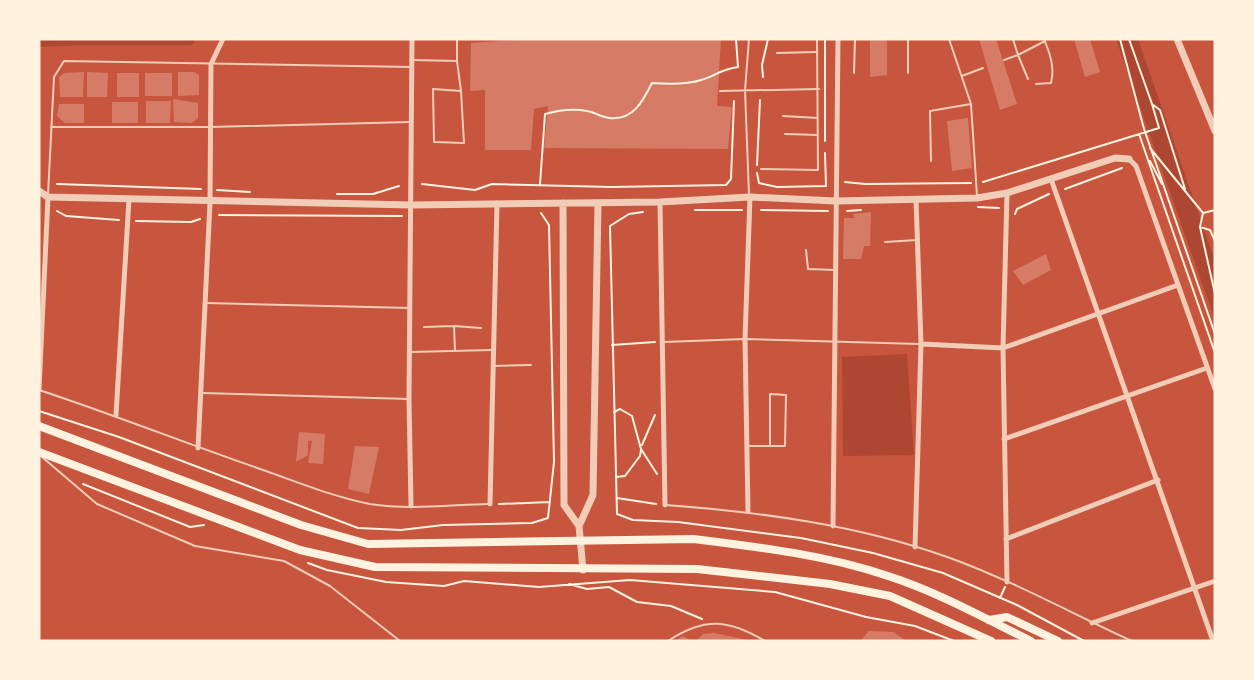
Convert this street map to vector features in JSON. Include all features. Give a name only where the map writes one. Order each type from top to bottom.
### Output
[{"type":"main road","points":[[39,426],[302,525],[368,544],[694,538],[829,560],[895,579],[1031,641]]},
{"type":"main road","points":[[39,453],[300,549],[344,561],[375,567],[697,569],[830,585],[890,596],[991,641]]},
{"type":"main road","points":[[989,620],[1007,617],[1058,641]]},
{"type":"street","points":[[198,448],[210,203],[211,64],[223,39]]},
{"type":"street","points":[[411,507],[409,399],[412,39]]},
{"type":"street","points":[[833,526],[838,39]]},
{"type":"street","points":[[1177,39],[1215,131]]},
{"type":"street","points":[[39,191],[48,197],[210,203],[411,205],[598,203],[750,197],[836,201],[916,200],[977,198],[1007,193],[1114,158],[1129,159],[1136,166],[1215,389]]},
{"type":"street","points":[[1051,179],[1100,312],[1213,641]]},
{"type":"street","points":[[1007,193],[1003,348],[1007,582]]},
{"type":"street","points":[[39,390],[48,197]]},
{"type":"street","points":[[748,511],[745,339],[750,197]]},
{"type":"street","points":[[116,415],[129,199]]},
{"type":"street","points":[[915,547],[921,344],[916,200]]},
{"type":"street","points":[[660,202],[665,505]]},
{"type":"street","points":[[490,504],[496,203]]},
{"type":"street","points":[[563,203],[564,505],[579,526],[583,570]]},
{"type":"street","points":[[579,526],[593,495],[598,203]]},
{"type":"street","points":[[921,344],[1003,348],[1178,285]]},
{"type":"street","points":[[1004,439],[1207,368]]},
{"type":"street","points":[[1006,540],[1158,480]]},
{"type":"street","points":[[1092,623],[1215,581]]},
{"type":"lane","points":[[457,39],[457,61],[461,91],[464,143],[434,142],[433,89],[461,91]]},
{"type":"lane","points":[[749,39],[745,90],[750,197]]},
{"type":"lane","points":[[761,169],[818,170],[817,39]]},
{"type":"lane","points":[[854,73],[855,39]]},
{"type":"lane","points":[[908,39],[908,73]]},
{"type":"lane","points":[[949,39],[971,104],[977,198]]},
{"type":"lane","points":[[1013,39],[1028,79]]},
{"type":"lane","points":[[1004,60],[1045,40],[1052,57],[1053,74],[1050,83],[1036,84]]},
{"type":"lane","points":[[777,53],[817,52]]},
{"type":"lane","points":[[412,60],[457,61]]},
{"type":"lane","points":[[48,197],[54,77],[64,61],[413,68]]},
{"type":"lane","points":[[962,76],[983,68]]},
{"type":"lane","points":[[720,91],[819,89]]},
{"type":"lane","points":[[931,161],[930,111],[971,104]]},
{"type":"lane","points":[[783,116],[818,117]]},
{"type":"lane","points":[[51,128],[412,122]]},
{"type":"lane","points":[[785,134],[818,135]]},
{"type":"lane","points":[[885,242],[918,240]]},
{"type":"lane","points":[[806,250],[808,269],[835,270]]},
{"type":"lane","points":[[204,303],[410,308]]},
{"type":"lane","points":[[454,326],[454,351]]},
{"type":"lane","points":[[424,327],[481,328]]},
{"type":"lane","points":[[664,342],[745,339],[921,344]]},
{"type":"lane","points":[[411,352],[492,350]]},
{"type":"lane","points":[[494,366],[531,365]]},
{"type":"lane","points":[[39,390],[116,415],[198,448],[330,494],[370,504],[411,507],[490,504]]},
{"type":"lane","points":[[200,393],[409,399]]},
{"type":"lane","points":[[747,446],[770,446],[785,446],[786,395],[770,394],[770,446]]},
{"type":"lane","points":[[39,453],[97,504],[195,546],[284,561],[330,586],[400,641]]},
{"type":"lane","points":[[665,505],[748,511],[833,526],[915,547],[950,558],[1007,582],[1132,641]]},
{"type":"lane","points":[[668,641],[686,630],[707,623],[719,622],[765,641]]},
{"type":"path","points":[[540,184],[545,114],[567,109],[588,111],[608,118],[625,117],[642,103],[652,83],[670,84],[701,80],[722,69],[738,67],[736,39]]},
{"type":"path","points":[[763,77],[762,65],[768,39]]},
{"type":"path","points":[[825,39],[825,141]]},
{"type":"path","points":[[1120,39],[1144,131],[1215,336],[1210,339]]},
{"type":"path","points":[[842,181],[865,184],[990,182],[1159,128],[1129,39]]},
{"type":"path","points":[[760,100],[756,170],[759,183],[777,187],[826,186],[825,153]]},
{"type":"path","points":[[422,184],[475,190],[492,184],[611,187],[726,185],[731,179],[734,101]]},
{"type":"path","points":[[1152,104],[1160,110],[1185,189]]},
{"type":"path","points":[[1139,134],[1215,353]]},
{"type":"path","points":[[1150,147],[1203,213],[1200,227],[1215,294]]},
{"type":"path","points":[[1149,160],[1152,160],[1164,189]]},
{"type":"path","points":[[1065,189],[1122,168]]},
{"type":"path","points":[[57,184],[201,189]]},
{"type":"path","points":[[326,194],[373,194],[399,186]]},
{"type":"path","points":[[214,189],[256,192]]},
{"type":"path","points":[[1015,214],[1017,208],[1049,194]]},
{"type":"path","points":[[689,210],[742,210]]},
{"type":"path","points":[[761,210],[828,211]]},
{"type":"path","points":[[847,211],[870,210]]},
{"type":"path","points":[[1203,213],[1215,210]]},
{"type":"path","points":[[57,211],[66,216],[119,220]]},
{"type":"path","points":[[617,514],[610,226],[629,214],[647,211]]},
{"type":"path","points":[[39,411],[119,437],[358,528],[401,530],[442,525],[532,523],[548,518],[554,462],[549,225],[543,213],[533,213]]},
{"type":"path","points":[[219,215],[404,217]]},
{"type":"path","points":[[136,221],[191,222],[200,219]]},
{"type":"path","points":[[1200,227],[1210,230],[1215,241]]},
{"type":"path","points":[[1211,277],[1215,279]]},
{"type":"path","points":[[612,345],[664,342]]},
{"type":"path","points":[[614,412],[620,409],[632,416],[641,449],[655,473],[665,478]]},
{"type":"path","points":[[616,477],[625,476],[640,456],[648,424],[656,413],[664,411]]},
{"type":"path","points":[[617,498],[665,505]]},
{"type":"path","points":[[490,504],[551,502]]},
{"type":"path","points":[[539,586],[630,580],[775,592],[866,617],[915,626],[954,641]]},
{"type":"path","points":[[566,583],[587,589],[609,587],[638,602],[671,606],[697,615],[707,623]]},
{"type":"shaded area","points":[[39,39],[196,39],[192,45],[39,47]]},
{"type":"shaded area","points":[[1116,39],[1138,39],[1215,261],[1215,320]]},
{"type":"shaded area","points":[[907,354],[914,455],[843,456],[842,357]]},
{"type":"building","points":[[529,39],[721,39],[717,106],[732,107],[728,149],[544,148],[548,106],[534,109],[531,150],[485,150],[485,90],[470,91],[471,43]]},
{"type":"building","points":[[870,39],[887,39],[887,75],[870,77]]},
{"type":"building","points":[[979,39],[996,39],[1017,104],[1000,110]]},
{"type":"building","points":[[1074,39],[1090,39],[1100,72],[1085,77]]},
{"type":"building","points":[[84,72],[83,97],[60,97],[59,77],[64,73]]},
{"type":"building","points":[[87,72],[108,73],[107,97],[87,97]]},
{"type":"building","points":[[178,72],[194,72],[199,75],[199,95],[178,96]]},
{"type":"building","points":[[117,73],[139,73],[139,97],[117,97]]},
{"type":"building","points":[[145,73],[172,73],[172,96],[145,96]]},
{"type":"building","points":[[173,99],[198,103],[198,118],[192,123],[174,122]]},
{"type":"building","points":[[146,101],[171,101],[170,123],[146,123]]},
{"type":"building","points":[[112,102],[138,102],[138,123],[112,123]]},
{"type":"building","points":[[59,104],[84,104],[84,123],[65,123],[57,116]]},
{"type":"building","points":[[968,118],[972,168],[952,171],[947,121]]},
{"type":"building","points":[[871,212],[870,246],[864,246],[861,259],[843,259],[844,218],[854,218],[853,214]]},
{"type":"building","points":[[1046,254],[1051,270],[1023,285],[1013,271]]},
{"type":"building","points":[[299,432],[325,434],[323,464],[308,463],[312,441],[308,441],[308,455],[296,462]]},
{"type":"building","points":[[355,446],[379,447],[369,494],[348,489]]},
{"type":"building","points":[[869,631],[893,632],[907,641],[860,641]]},
{"type":"building","points":[[714,633],[747,641],[696,641],[703,634]]},
{"type":"building","points":[[683,636],[692,641],[675,641]]}]
